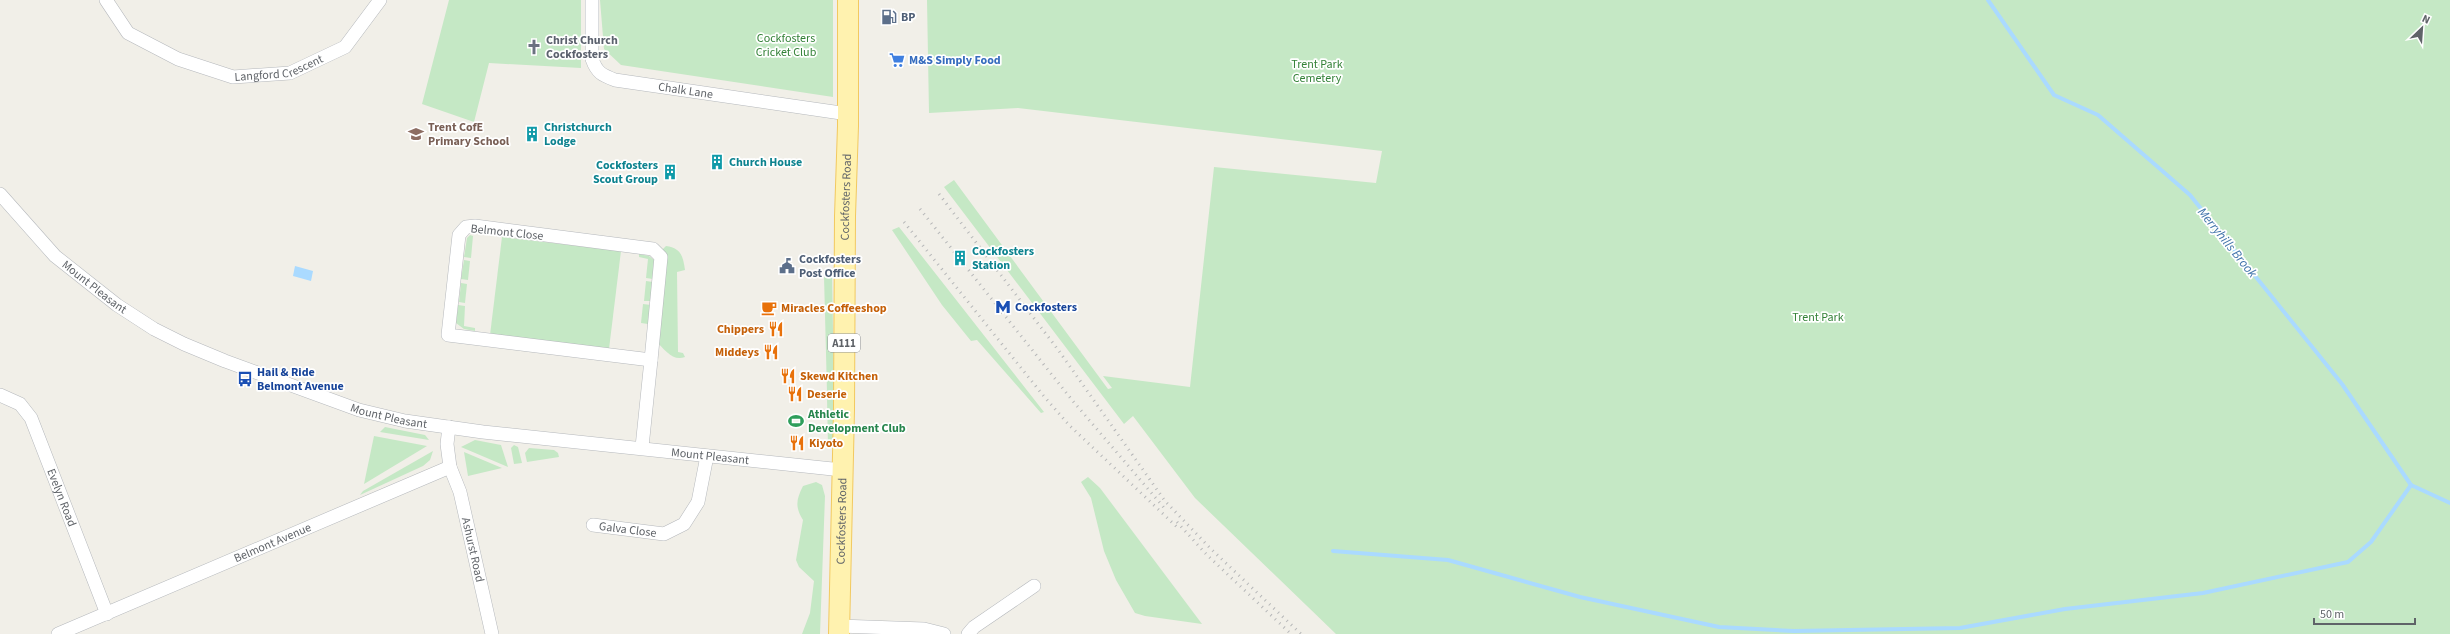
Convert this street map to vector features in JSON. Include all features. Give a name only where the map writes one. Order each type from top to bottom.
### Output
[{"type":"main road","name":"Cockfosters Road","points":[[839,630],[844,216],[848,114],[848,0]]},
{"type":"street","name":"Langford Crescent","points":[[106,0],[128,34],[178,58],[233,77],[290,73],[344,47],[380,0]]},
{"type":"street","name":"Chalk Lane","points":[[592,0],[592,59],[595,68],[601,75],[638,83],[848,114]]},
{"type":"street","name":"Mount Pleasant","points":[[0,194],[45,246],[79,277],[116,305],[184,344],[359,410],[398,420],[449,427],[842,470]]},
{"type":"street","name":"Belmont Close","points":[[642,447],[651,360],[661,257],[653,249],[476,226],[466,227],[459,235],[448,335],[651,360]]},
{"type":"street","name":"Evelyn Road","points":[[0,395],[20,404],[31,418],[108,614]]},
{"type":"street","points":[[449,427],[447,444],[450,467]]},
{"type":"street","name":"Galva Close","points":[[593,525],[664,534],[684,524],[698,502],[707,456]]},
{"type":"street","name":"Belmont Avenue","points":[[58,634],[450,467]]},
{"type":"street","name":"Ashurst Road","points":[[450,467],[460,492],[492,634]]},
{"type":"street","points":[[968,634],[974,627],[1034,586]]},
{"type":"street","points":[[839,630],[924,629],[944,634]]},
{"type":"green space","points":[[449,0],[581,0],[581,68],[489,63],[474,122],[422,104]]},
{"type":"green space","name":"Cockfosters Cricket Club","points":[[600,0],[833,0],[833,97],[621,65],[604,49]]},
{"type":"green space","name":"Trent Park","points":[[927,0],[2450,0],[2450,634],[1336,634],[1195,498],[1133,416],[1124,424],[944,187],[954,180],[1108,389],[1112,388],[1103,376],[1190,387],[1214,167],[1376,183],[1382,151],[1018,108],[929,113]]},
{"type":"green space","points":[[899,227],[1044,412],[1041,413],[977,340],[971,341],[942,305],[892,230]]},
{"type":"green space","points":[[470,235],[473,236],[471,258],[464,257],[467,238]]},
{"type":"green space","points":[[502,237],[621,251],[609,349],[490,335]]},
{"type":"green space","points":[[666,246],[678,251],[682,257],[685,270],[677,272],[678,352],[683,353],[685,357],[681,358],[677,358],[669,354],[656,341],[662,250]]},
{"type":"green space","points":[[639,254],[649,256],[654,260],[653,279],[646,278],[648,259],[639,257]]},
{"type":"green space","points":[[464,260],[470,261],[468,280],[461,279]]},
{"type":"green space","points":[[832,269],[834,392],[827,392],[824,276],[826,271]]},
{"type":"green space","points":[[646,281],[653,282],[651,301],[644,301]]},
{"type":"green space","points":[[461,283],[467,284],[465,303],[459,302]]},
{"type":"green space","points":[[643,304],[651,305],[648,324],[641,323]]},
{"type":"green space","points":[[458,305],[465,306],[464,326],[475,328],[475,331],[464,329],[456,323]]},
{"type":"green space","points":[[827,398],[833,398],[834,446],[828,446]]},
{"type":"green space","points":[[385,427],[425,435],[429,440],[380,432]]},
{"type":"green space","points":[[374,436],[427,446],[364,484]]},
{"type":"green space","points":[[475,440],[501,445],[508,467],[461,447]]},
{"type":"green space","points":[[514,445],[518,447],[522,463],[514,464],[511,448]]},
{"type":"green space","points":[[529,448],[554,450],[558,453],[559,457],[527,462],[525,453]]},
{"type":"green space","points":[[433,451],[430,460],[423,466],[360,495],[363,491]]},
{"type":"green space","points":[[464,452],[502,468],[468,476]]},
{"type":"green space","points":[[1088,477],[1100,488],[1202,624],[1145,616],[1135,613],[1116,580],[1104,551],[1091,498],[1081,482]]},
{"type":"green space","points":[[816,482],[822,485],[825,496],[820,634],[802,634],[810,613],[814,581],[799,567],[796,560],[803,520],[797,503],[803,486]]},
{"type":"water","points":[[295,266],[313,271],[311,281],[293,276]]},
{"type":"waterway","name":"Merryhills Brook","points":[[1988,0],[2054,95],[2098,115],[2190,195],[2342,384],[2411,485],[2450,503]]},
{"type":"waterway","points":[[1333,551],[1448,560],[1580,597],[1719,627],[1794,631],[1960,628],[2065,609],[2203,593],[2348,562],[2371,542],[2411,485]]},
{"type":"railway","points":[[939,194],[1059,351],[1165,501],[1211,549],[1301,634]]},
{"type":"railway","points":[[920,209],[1072,400],[1166,510]]},
{"type":"railway","points":[[904,222],[1042,394],[1069,425],[1178,528]]},
{"type":"railway","points":[[1177,522],[1206,554],[1291,634]]},
{"type":"place","name":"BP","points":[[889,17]]},
{"type":"place","name":"Christ Church Cockfosters","points":[[534,47]]},
{"type":"place","name":"M&S Simply Food","points":[[897,60]]},
{"type":"place","name":"Trent CofE Primary School","points":[[416,134]]},
{"type":"place","name":"Christchurch Lodge","points":[[532,134]]},
{"type":"place","name":"Church House","points":[[717,162]]},
{"type":"place","name":"Cockfosters Scout Group","points":[[670,172]]},
{"type":"place","name":"Cockfosters Station","points":[[960,258]]},
{"type":"place","name":"Cockfosters Post Office","points":[[787,266]]},
{"type":"place","name":"Cockfosters","points":[[1003,307]]},
{"type":"place","name":"Miracles Coffeeshop","points":[[769,308]]},
{"type":"place","name":"Chippers","points":[[776,329]]},
{"type":"place","name":"Middeys","points":[[771,352]]},
{"type":"place","name":"Skewd Kitchen","points":[[788,376]]},
{"type":"place","name":"Hail & Ride Belmont Avenue","points":[[245,379]]},
{"type":"place","name":"Deserie","points":[[795,394]]},
{"type":"place","name":"Athletic Development Club","points":[[796,421]]},
{"type":"place","name":"Kiyoto","points":[[797,443]]},
{"type":"park label","name":"Trent Park Cemetery","points":[[1317,71]]}]
